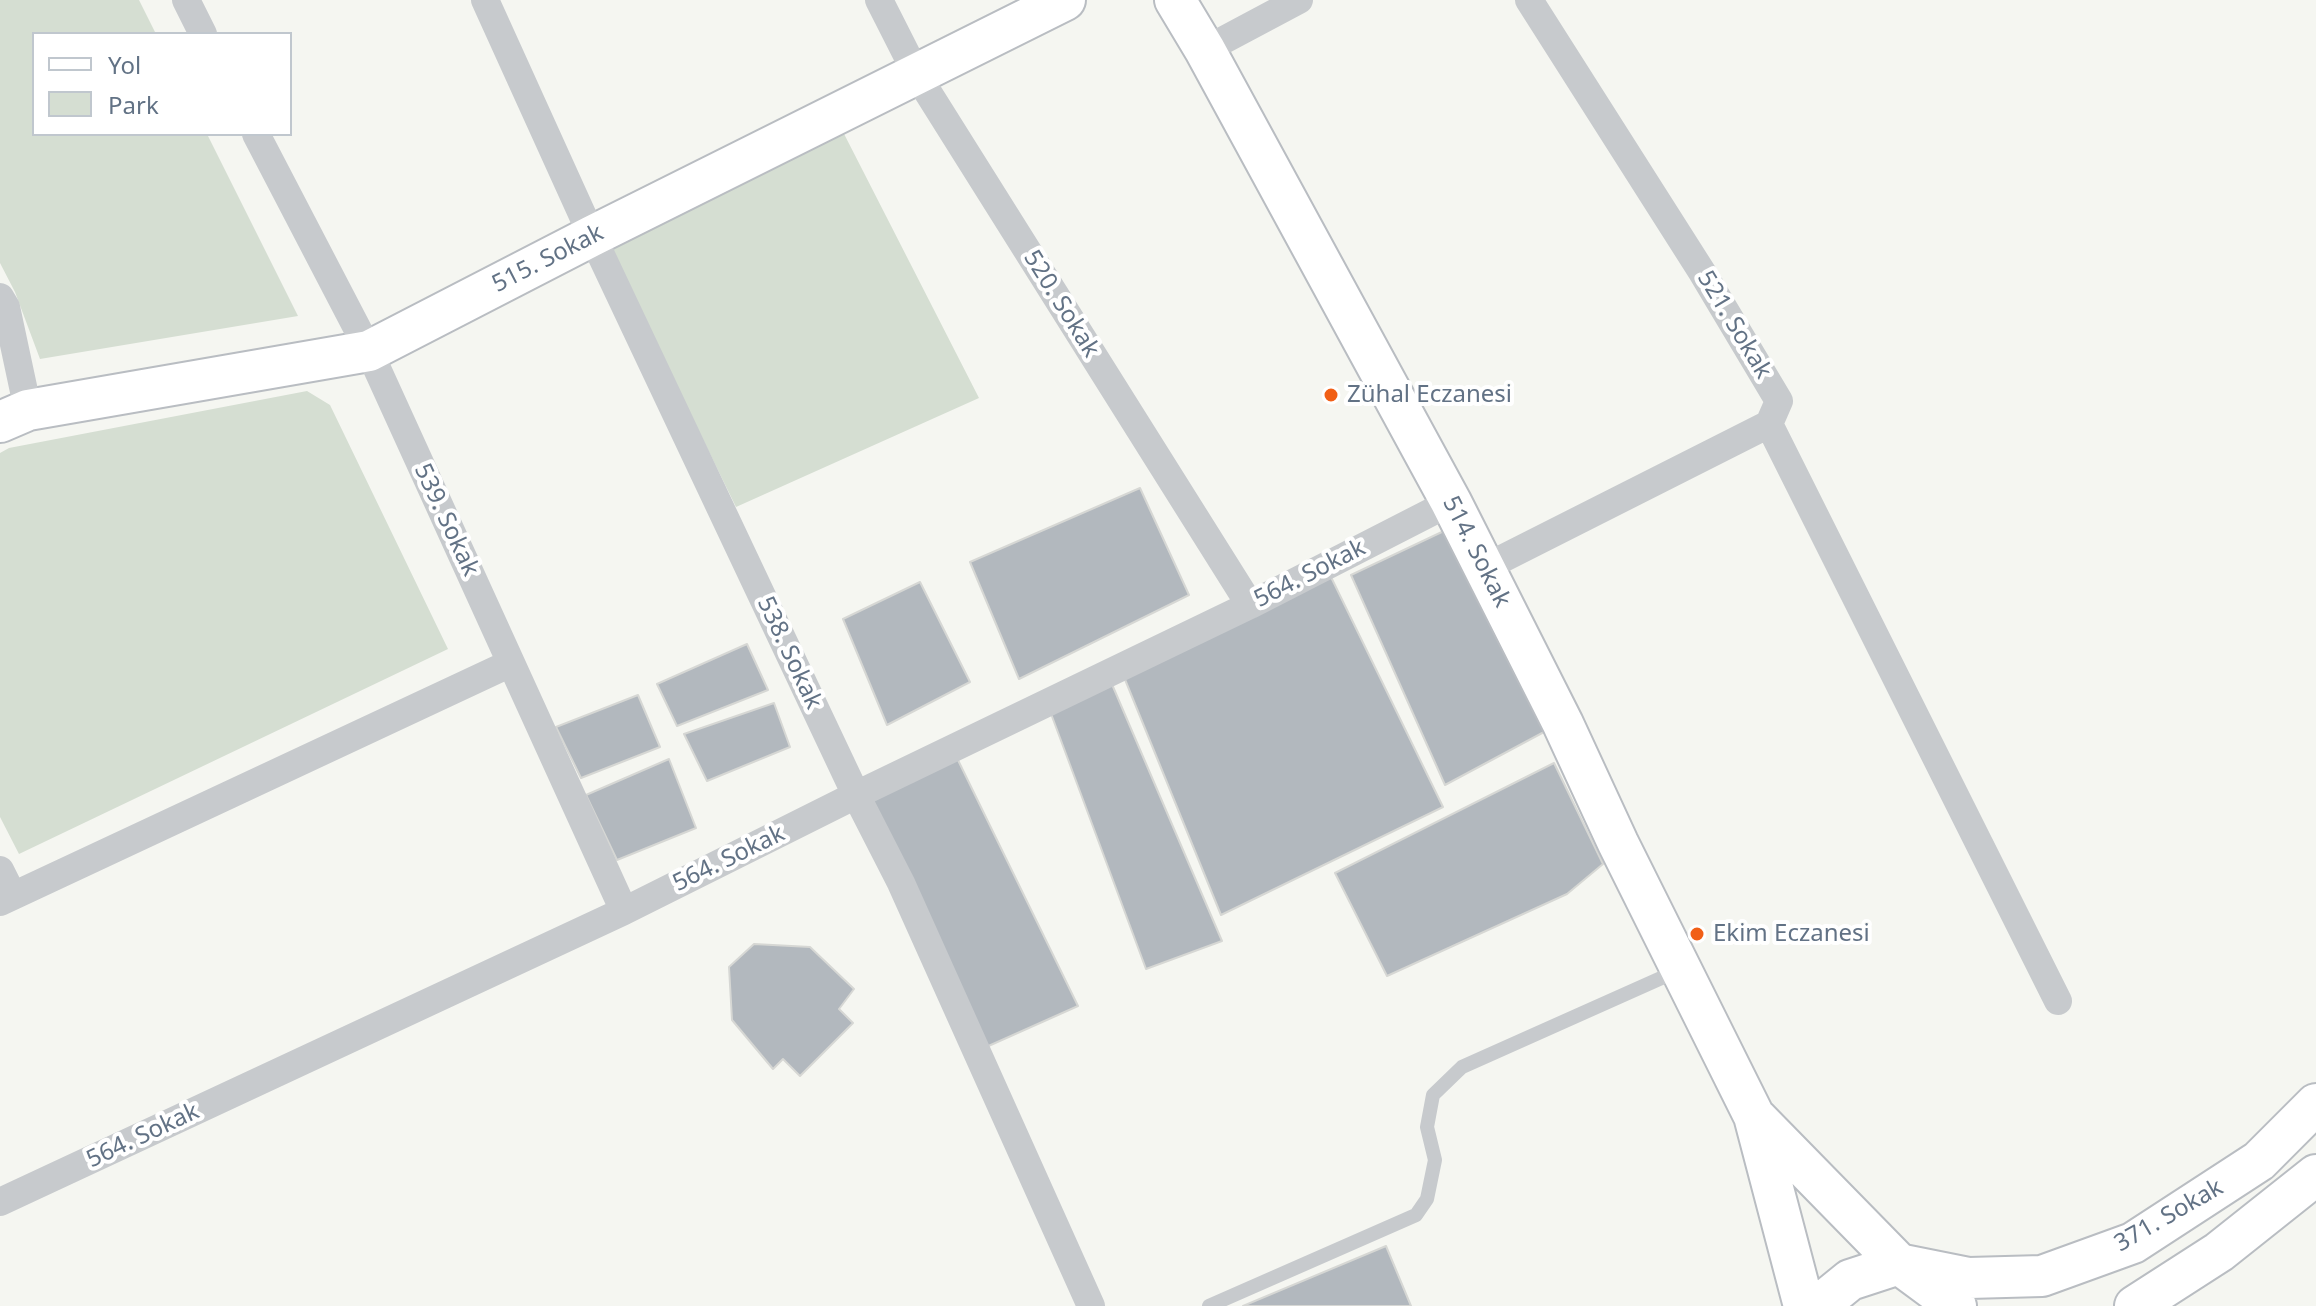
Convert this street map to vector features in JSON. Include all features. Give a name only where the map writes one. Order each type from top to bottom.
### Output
[{"type":"street","points":[[186,0],[202,32]]},
{"type":"street","name":"538. Sokak","points":[[485,0],[592,236],[856,795],[901,883],[1091,1306]]},
{"type":"street","name":"520. Sokak","points":[[879,0],[917,75],[1250,605]]},
{"type":"street","name":"515. Sokak","points":[[14,416],[369,351],[1065,0]]},
{"type":"street","name":"514. Sokak","points":[[1175,0],[1451,502],[1754,1116]]},
{"type":"street","points":[[1205,50],[1299,0]]},
{"type":"street","name":"521. Sokak","points":[[1529,0],[1702,272],[1779,401],[1769,424]]},
{"type":"street","name":"539. Sokak","points":[[257,136],[369,351],[624,911]]},
{"type":"street","points":[[0,297],[6,307],[14,416]]},
{"type":"street","points":[[1484,568],[1769,424],[2058,1001]]},
{"type":"street","name":"564. Sokak","points":[[0,1202],[624,911],[1250,605],[1451,502]]},
{"type":"street","points":[[0,870],[6,899],[511,663]]},
{"type":"street","name":"371. Sokak","points":[[1818,1306],[1850,1280],[1899,1264],[1969,1278],[2042,1276],[2133,1243],[2259,1161],[2316,1104]]},
{"type":"street","points":[[1754,1116],[1899,1264],[1956,1306]]},
{"type":"street","points":[[1754,1116],[1804,1306]]},
{"type":"street","points":[[2135,1306],[2219,1252],[2316,1175]]},
{"type":"lane","points":[[1209,1306],[1416,1215],[1427,1199],[1435,1160],[1427,1127],[1433,1095],[1462,1067],[1681,969]]},
{"type":"green space","points":[[0,0],[139,0],[155,32],[32,32],[32,136],[208,136],[298,316],[40,359],[15,292],[0,263]]},
{"type":"green space","points":[[840,126],[979,398],[736,507],[605,239]]},
{"type":"green space","points":[[307,391],[330,405],[448,649],[19,854],[0,817],[0,453],[9,448]]},
{"type":"building","points":[[1140,488],[1189,595],[1019,679],[970,562]]},
{"type":"building","points":[[1446,530],[1544,732],[1445,785],[1351,575]]},
{"type":"building","points":[[1330,575],[1443,807],[1221,915],[1124,677]]},
{"type":"building","points":[[920,582],[970,682],[887,725],[843,619]]},
{"type":"building","points":[[747,644],[768,690],[677,726],[657,684]]},
{"type":"building","points":[[1111,682],[1222,941],[1146,969],[1050,711]]},
{"type":"building","points":[[638,695],[660,747],[581,778],[556,727]]},
{"type":"building","points":[[774,703],[790,747],[707,781],[684,734]]},
{"type":"building","points":[[956,756],[1078,1006],[984,1048],[865,798]]},
{"type":"building","points":[[669,759],[696,828],[617,860],[586,795]]},
{"type":"building","points":[[1554,763],[1603,864],[1567,894],[1387,976],[1335,873]]},
{"type":"building","points":[[754,944],[810,947],[854,989],[839,1009],[853,1023],[800,1076],[783,1059],[773,1069],[732,1020],[729,967]]},
{"type":"building","points":[[1386,1246],[1411,1306],[1243,1306]]},
{"type":"place","name":"Zühal Eczanesi","points":[[1331,395]]},
{"type":"place","name":"Ekim Eczanesi","points":[[1697,934]]}]
